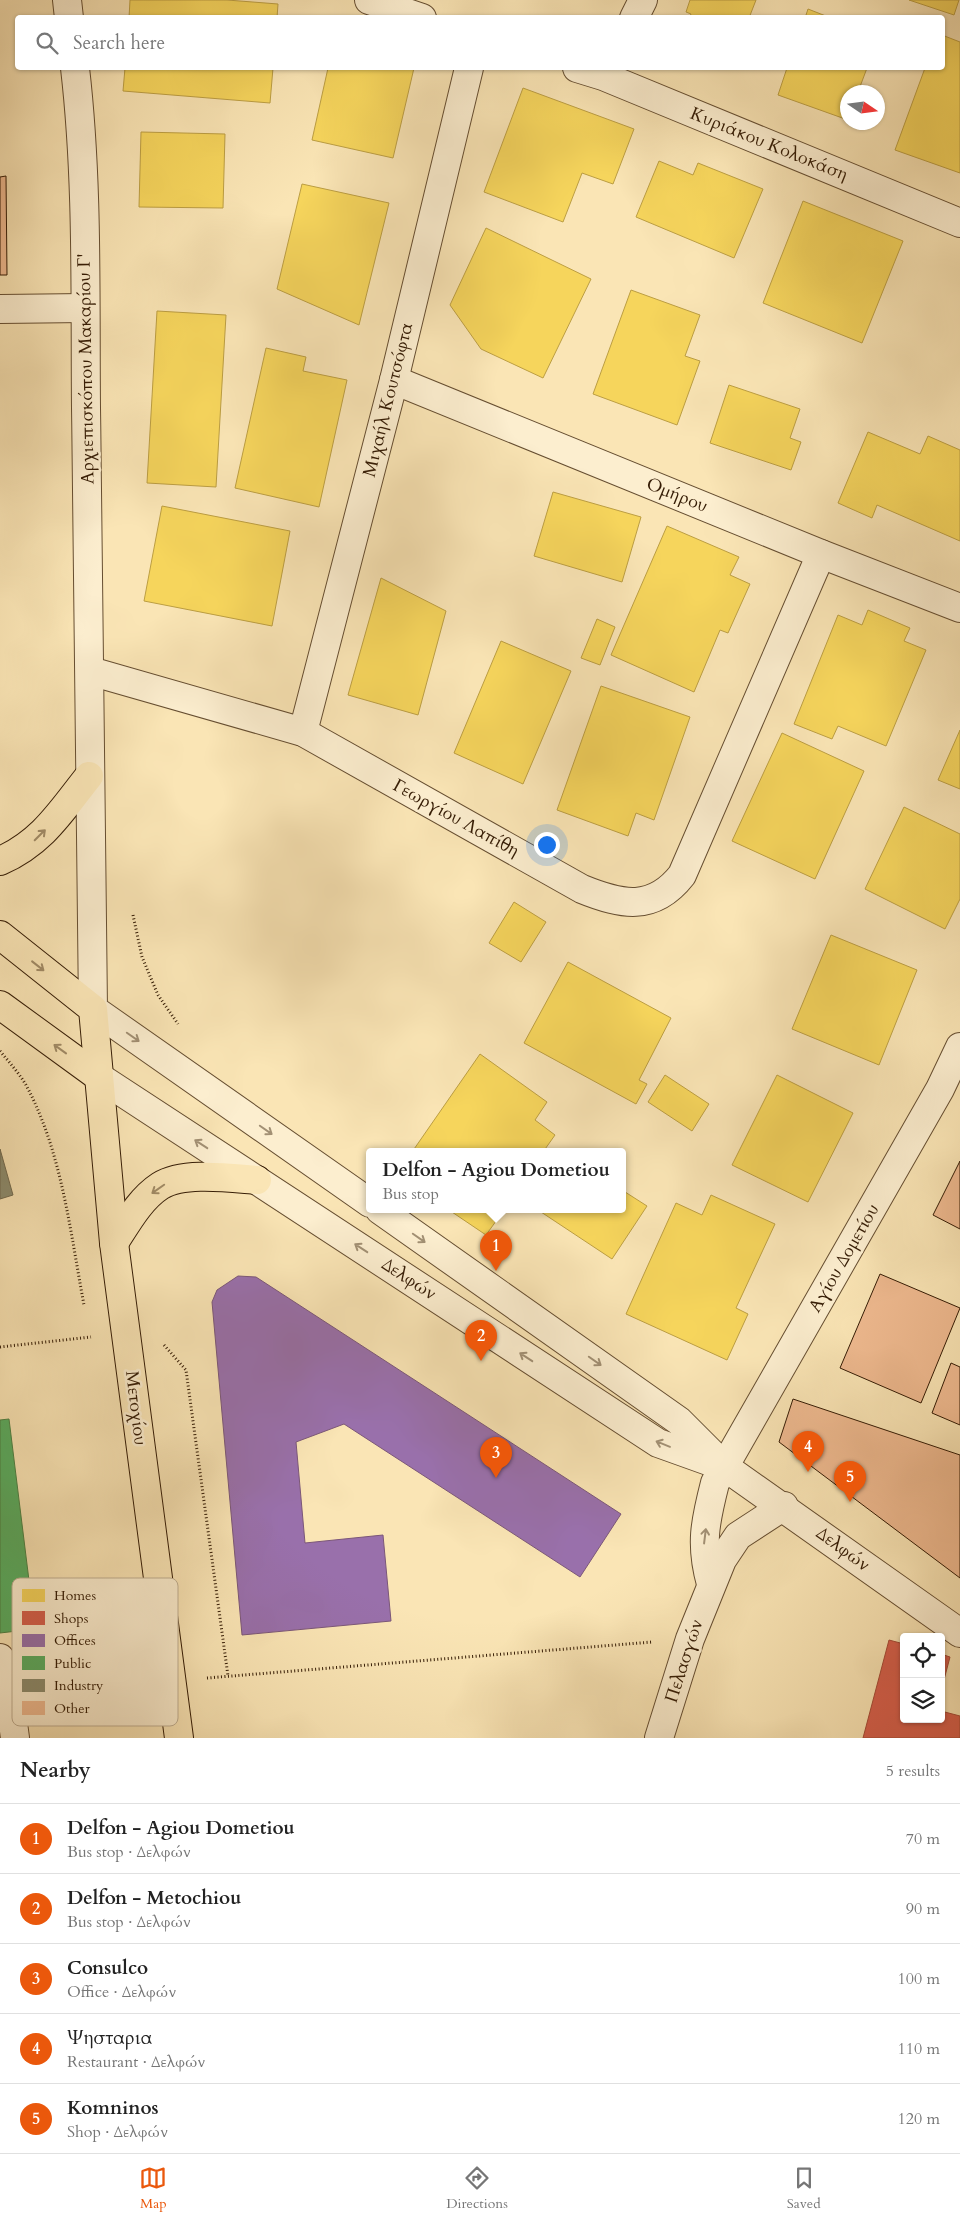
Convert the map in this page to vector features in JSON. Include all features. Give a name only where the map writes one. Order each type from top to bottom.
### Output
[{"type":"main road","points":[[0,861],[21,851],[41,835],[89,776]]},
{"type":"main road","points":[[0,936],[93,1009]]},
{"type":"main road","points":[[0,1005],[99,1078]]},
{"type":"main road","name":"Μετοχίου","points":[[93,1009],[114,1243],[158,1578]]},
{"type":"main road","points":[[114,1243],[138,1208],[162,1185],[177,1180],[207,1177],[257,1180]]},
{"type":"street","points":[[67,0],[69,15]]},
{"type":"street","points":[[370,0],[413,15]]},
{"type":"street","points":[[636,15],[643,0]]},
{"type":"street","name":"Αρχιεπισκόπου Μακαρίου Γ'","points":[[75,70],[81,120],[85,308],[90,670],[89,776]]},
{"type":"street","name":"Μιχαήλ Κουτσόφτα","points":[[303,732],[394,380],[470,70]]},
{"type":"street","name":"Κυριάκου Κολοκάση","points":[[592,70],[605,72],[960,223]]},
{"type":"street","points":[[0,309],[85,308]]},
{"type":"street","name":"Ομήρου","points":[[394,380],[821,554],[960,608]]},
{"type":"street","name":"Γεωργίου Λαπίθη","points":[[90,670],[303,732],[582,889],[606,899],[643,902],[671,890],[682,875],[821,554]]},
{"type":"street","points":[[89,776],[93,1009],[366,1200]]},
{"type":"street","name":"Αγίου Δομετίου","points":[[725,1467],[950,1094],[960,1047]]},
{"type":"street","name":"Δελφών","points":[[99,1078],[658,1443],[725,1467]]},
{"type":"street","name":"Δελφών","points":[[384,1213],[679,1421],[725,1467],[784,1506],[960,1633]]},
{"type":"street","points":[[711,1584],[704,1559],[704,1540],[715,1483],[725,1467]]},
{"type":"street","name":"Πελασγών","points":[[659,1738],[690,1640],[722,1560],[738,1536],[784,1506]]},
{"type":"street","points":[[0,1658],[6,1672],[12,1716]]},
{"type":"path","points":[[133,915],[142,957],[158,995],[180,1027]]},
{"type":"path","points":[[0,1051],[25,1083],[45,1124],[57,1168],[85,1309]]},
{"type":"path","points":[[88,1328],[90,1337]]},
{"type":"path","points":[[0,1347],[126,1334]]},
{"type":"path","points":[[159,1340],[186,1370],[228,1676]]},
{"type":"path","points":[[178,1680],[690,1640]]},
{"type":"building: Homes","points":[[130,0],[227,0],[278,4],[277,15],[129,15]]},
{"type":"building: Homes","points":[[690,0],[756,0],[750,15],[690,15],[686,12]]},
{"type":"building: Homes","points":[[909,0],[959,0],[954,15]]},
{"type":"building: Homes","points":[[808,9],[823,15],[806,15]]},
{"type":"building: Homes","points":[[945,36],[960,42],[960,173],[895,150],[924,70],[945,70]]},
{"type":"building: Homes","points":[[125,70],[273,70],[270,103],[123,91]]},
{"type":"building: Homes","points":[[328,70],[414,70],[393,158],[312,140]]},
{"type":"building: Homes","points":[[786,70],[866,70],[861,85],[840,85],[840,117],[778,95]]},
{"type":"building: Homes","points":[[523,88],[634,129],[613,184],[582,173],[563,222],[484,192]]},
{"type":"building: Homes","points":[[141,132],[225,134],[223,208],[139,207]]},
{"type":"building: Homes","points":[[659,161],[693,175],[698,163],[763,189],[734,258],[636,217]]},
{"type":"building: Homes","points":[[302,184],[389,203],[359,325],[277,289]]},
{"type":"building: Homes","points":[[803,201],[903,241],[862,343],[763,303]]},
{"type":"building: Homes","points":[[486,228],[591,279],[543,378],[481,349],[450,305]]},
{"type":"building: Homes","points":[[631,290],[700,315],[685,356],[700,361],[677,425],[593,394]]},
{"type":"building: Homes","points":[[157,311],[226,315],[216,487],[147,483]]},
{"type":"building: Homes","points":[[266,348],[306,357],[303,371],[347,380],[319,507],[235,488]]},
{"type":"building: Homes","points":[[729,385],[800,409],[790,438],[801,442],[791,470],[710,443]]},
{"type":"building: Homes","points":[[868,432],[920,454],[928,436],[960,450],[960,541],[877,505],[872,518],[838,503]]},
{"type":"building: Homes","points":[[553,492],[641,517],[622,582],[534,556]]},
{"type":"building: Homes","points":[[162,506],[290,531],[272,626],[144,601]]},
{"type":"building: Homes","points":[[667,526],[739,557],[730,575],[750,584],[728,633],[720,630],[694,692],[611,655]]},
{"type":"building: Homes","points":[[381,578],[446,611],[418,715],[348,695]]},
{"type":"building: Homes","points":[[868,610],[910,628],[904,641],[926,650],[886,746],[838,726],[832,739],[794,724],[838,615],[862,625]]},
{"type":"building: Homes","points":[[597,619],[615,627],[600,665],[581,658]]},
{"type":"building: Homes","points":[[501,641],[571,671],[523,784],[454,753]]},
{"type":"building: Homes","points":[[601,686],[690,717],[654,820],[636,813],[628,836],[557,810]]},
{"type":"building: Homes","points":[[960,730],[960,789],[938,780]]},
{"type":"building: Homes","points":[[782,733],[864,771],[815,879],[732,841]]},
{"type":"building: Homes","points":[[904,807],[960,834],[960,899],[945,929],[865,889]]},
{"type":"building: Homes","points":[[514,902],[546,922],[521,962],[489,943]]},
{"type":"building: Homes","points":[[831,935],[917,970],[879,1065],[792,1029]]},
{"type":"building: Homes","points":[[568,962],[671,1018],[639,1080],[647,1084],[636,1104],[524,1043]]},
{"type":"building: Homes","points":[[480,1054],[547,1102],[535,1120],[555,1135],[546,1148],[415,1148]]},
{"type":"building: Homes","points":[[665,1075],[709,1104],[692,1131],[648,1102]]},
{"type":"building: Homes","points":[[777,1075],[853,1113],[808,1202],[732,1165]]},
{"type":"building: Homes","points":[[626,1193],[647,1206],[612,1259],[543,1213],[626,1213]]},
{"type":"building: Homes","points":[[711,1195],[775,1224],[736,1308],[748,1314],[727,1360],[626,1314],[676,1203],[702,1215]]},
{"type":"building: Homes","points":[[453,1213],[502,1213],[486,1235]]},
{"type":"building: Shops","points":[[889,1640],[900,1643],[900,1723],[945,1723],[945,1712],[960,1716],[960,1738],[863,1738]]},
{"type":"building: Shops","points":[[945,1655],[950,1657],[945,1676]]},
{"type":"building: Offices","points":[[238,1276],[256,1277],[621,1514],[580,1577],[344,1424],[296,1442],[305,1543],[383,1535],[391,1621],[242,1635],[212,1302],[217,1290]]},
{"type":"building: Public","points":[[9,1419],[29,1578],[12,1578],[12,1632],[0,1633],[0,1420]]},
{"type":"building: Industry","points":[[0,1149],[13,1195],[0,1199]]},
{"type":"building: Other","points":[[6,176],[7,275],[0,275],[0,177]]},
{"type":"building: Other","points":[[960,1161],[960,1229],[933,1215]]},
{"type":"building: Other","points":[[880,1274],[960,1308],[921,1403],[840,1368]]},
{"type":"building: Other","points":[[951,1363],[960,1367],[960,1425],[932,1413]]},
{"type":"building: Other","points":[[793,1399],[960,1455],[960,1578],[779,1442]]},
{"type":"place","name":"Delfon - Agiou Dometiou","points":[[496,1271]]},
{"type":"place","name":"Delfon - Metochiou","points":[[481,1361]]},
{"type":"place","name":"Ψησταρια","points":[[808,1472]]},
{"type":"place","name":"Consulco","points":[[496,1478]]},
{"type":"place","name":"Komninos","points":[[850,1502]]}]
